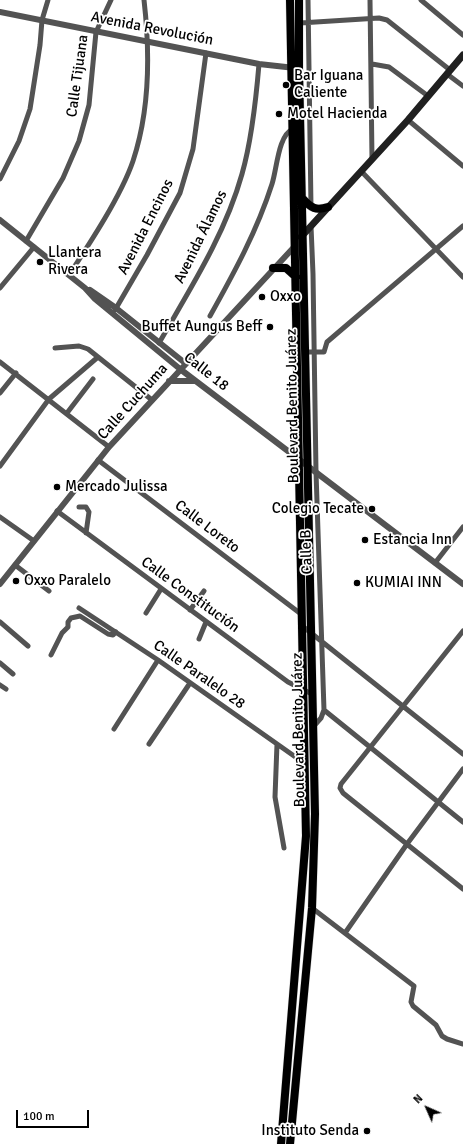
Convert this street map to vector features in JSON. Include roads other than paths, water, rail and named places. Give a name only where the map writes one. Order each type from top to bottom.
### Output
[{"type":"main road","name":"Boulevard Benito Juárez","points":[[290,0],[296,68],[310,352],[308,467],[315,833],[312,908],[290,1144]]},
{"type":"main road","name":"Boulevard Benito Juárez","points":[[281,1144],[306,836],[293,129],[296,68],[304,23],[299,0]]},
{"type":"main road","points":[[295,246],[304,233],[408,120],[463,55]]},
{"type":"main road","points":[[303,199],[311,207],[320,210],[328,207]]},
{"type":"main road","points":[[294,200],[299,209],[299,229],[304,233]]},
{"type":"main road","points":[[274,268],[286,268],[296,277]]},
{"type":"main road","points":[[305,792],[310,804],[311,831],[315,833]]},
{"type":"street","points":[[0,179],[19,141],[30,109],[40,45],[42,20],[48,0]]},
{"type":"street","name":"Calle Tijuana","points":[[26,241],[63,178],[79,141],[89,105],[96,32],[111,0]]},
{"type":"street","points":[[69,275],[107,212],[132,161],[143,111],[148,42],[144,0]]},
{"type":"street","points":[[308,0],[304,23],[309,67],[311,207]]},
{"type":"street","points":[[370,0],[372,159]]},
{"type":"street","points":[[421,0],[463,35]]},
{"type":"street","name":"Avenida Revolución","points":[[0,12],[259,64],[296,68]]},
{"type":"street","points":[[304,23],[383,18],[391,22],[463,86]]},
{"type":"street","name":"Avenida Encinos","points":[[114,311],[148,255],[180,193],[195,136],[206,53]]},
{"type":"street","name":"Avenida Álamos","points":[[159,343],[204,264],[232,204],[242,174],[248,144],[259,64]]},
{"type":"street","points":[[372,64],[389,67],[428,96]]},
{"type":"street","points":[[296,68],[309,67]]},
{"type":"street","points":[[408,120],[463,166]]},
{"type":"street","points":[[210,316],[246,250],[272,184],[283,139],[288,131],[293,129]]},
{"type":"street","points":[[361,171],[463,277]]},
{"type":"street","name":"Calle 18","points":[[0,220],[114,311],[180,369],[463,584]]},
{"type":"street","name":"Calle B","points":[[311,226],[310,352],[316,472],[324,710]]},
{"type":"street","points":[[310,352],[324,352],[327,342],[463,226]]},
{"type":"street","name":"Calle Cuchuma","points":[[0,584],[109,447],[185,363],[295,246]]},
{"type":"street","points":[[0,288],[34,248]]},
{"type":"street","name":"Calle 18","points":[[114,311],[185,363]]},
{"type":"street","points":[[55,348],[79,346],[98,357],[152,400]]},
{"type":"street","points":[[0,466],[49,399],[98,357]]},
{"type":"street","points":[[0,362],[109,447]]},
{"type":"street","points":[[0,393],[16,373]]},
{"type":"street","points":[[66,413],[93,379]]},
{"type":"street","points":[[169,382],[196,381]]},
{"type":"street","name":"Calle Loreto","points":[[98,460],[301,614]]},
{"type":"street","points":[[79,507],[86,507],[89,512],[86,533]]},
{"type":"street","name":"Calle Constitución","points":[[57,511],[288,682],[312,694]]},
{"type":"street","points":[[0,517],[34,541]]},
{"type":"street","points":[[435,563],[463,527]]},
{"type":"street","points":[[15,565],[49,591]]},
{"type":"street","points":[[146,613],[161,589]]},
{"type":"street","points":[[190,610],[204,591]]},
{"type":"street","name":"Calle Paralelo 28","points":[[79,608],[158,660],[304,763]]},
{"type":"street","points":[[51,655],[62,633],[68,627],[68,622],[76,616],[80,616],[108,634],[113,635],[116,632]]},
{"type":"street","points":[[0,622],[28,646]]},
{"type":"street","points":[[199,639],[206,622]]},
{"type":"street","points":[[301,625],[463,754]]},
{"type":"street","points":[[463,631],[404,707],[341,784],[340,788],[463,889]]},
{"type":"street","points":[[114,729],[158,660]]},
{"type":"street","points":[[0,663],[13,674]]},
{"type":"street","points":[[149,744],[190,683]]},
{"type":"street","points":[[0,685],[6,689]]},
{"type":"street","points":[[313,727],[321,718],[324,710],[463,822]]},
{"type":"street","points":[[277,744],[275,797],[284,848]]},
{"type":"street","points":[[345,933],[407,844],[463,769]]},
{"type":"street","points":[[312,908],[409,981],[414,986],[411,1002],[413,1006],[436,1025],[442,1036],[463,1044]]},
{"type":"place","name":"Bar Iguana Caliente","points":[[286,85]]},
{"type":"place","name":"Motel Hacienda","points":[[279,114]]},
{"type":"place","name":"Llantera Rivera","points":[[40,262]]},
{"type":"place","name":"Oxxo","points":[[262,297]]},
{"type":"place","name":"Buffet Aungus Beff","points":[[270,327]]},
{"type":"place","name":"Mercado Julissa","points":[[57,487]]},
{"type":"place","name":"Colegio Tecate","points":[[372,509]]},
{"type":"place","name":"Estancia Inn","points":[[365,540]]},
{"type":"place","name":"Oxxo Paralelo","points":[[16,581]]},
{"type":"place","name":"KUMIAI INN","points":[[357,583]]},
{"type":"place","name":"Instituto Senda","points":[[367,1131]]}]
